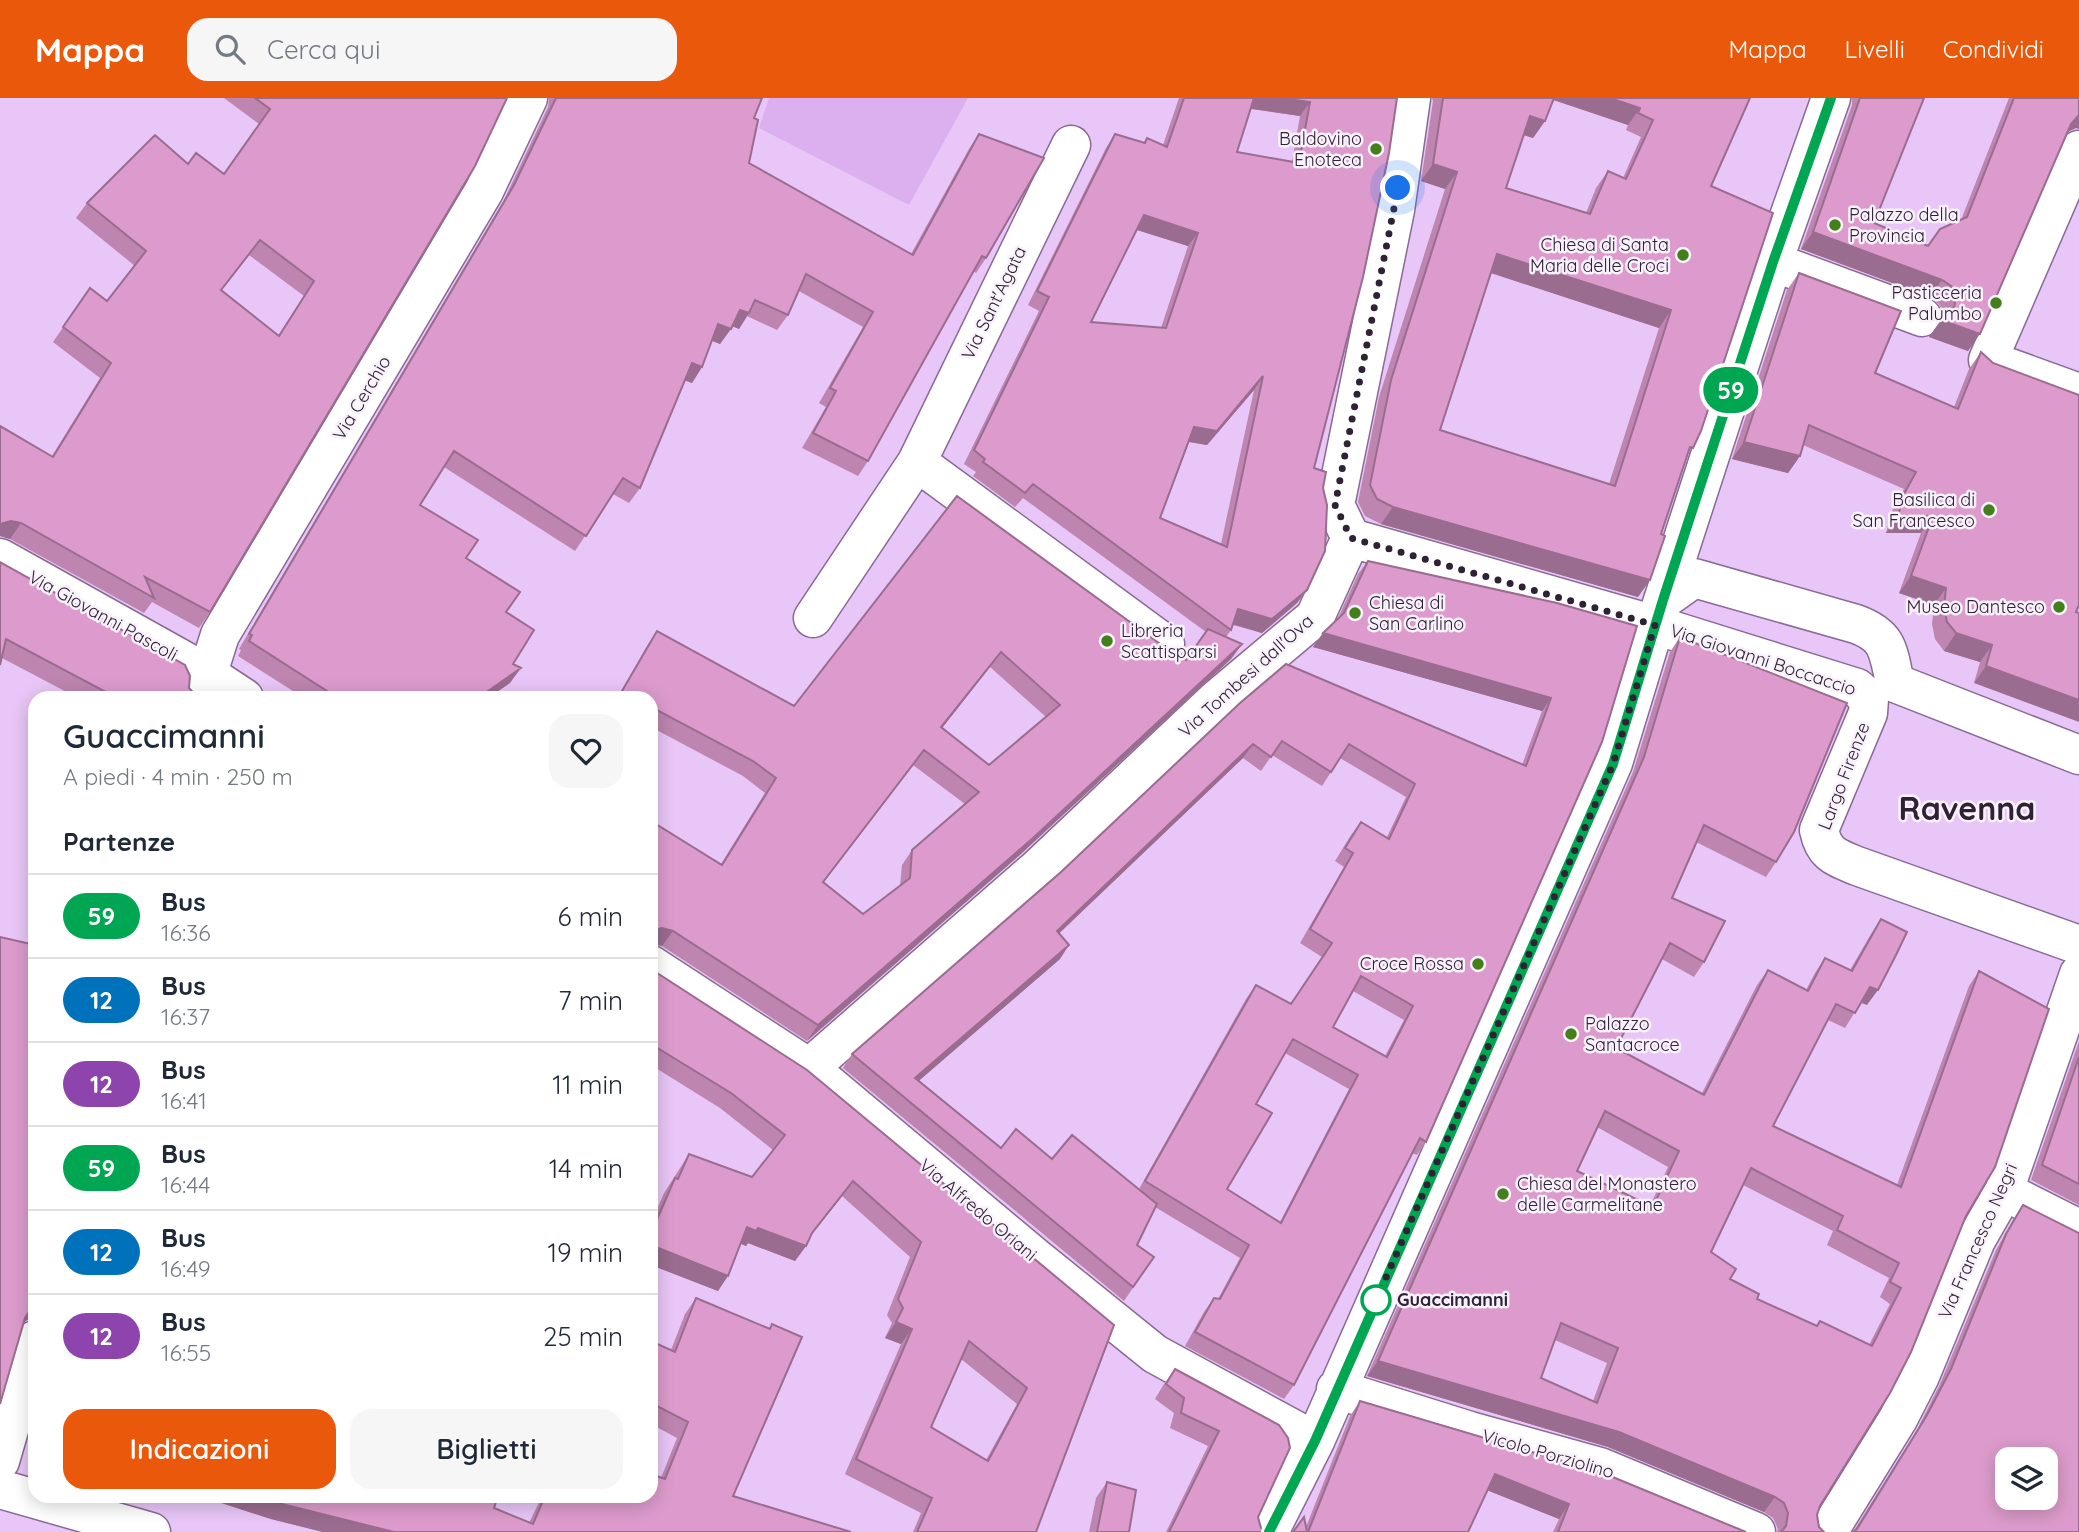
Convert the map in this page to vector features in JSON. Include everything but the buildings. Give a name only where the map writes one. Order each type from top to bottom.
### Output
[{"type":"street","name":"Via Cerchio","points":[[203,686],[220,635],[484,191],[528,98]]},
{"type":"street","points":[[1351,538],[1335,505],[1395,210],[1411,98]]},
{"type":"street","points":[[1269,1532],[1315,1441],[1613,764],[1659,612],[1773,262],[1831,98]]},
{"type":"street","name":"Via Sant'Agata","points":[[813,618],[917,462],[1071,145]]},
{"type":"street","points":[[2079,150],[1980,338],[1988,360],[2079,393]]},
{"type":"street","points":[[1773,262],[1922,317]]},
{"type":"street","points":[[917,462],[1164,644]]},
{"type":"street","name":"Via Giovanni Boccaccio","points":[[1351,538],[1659,612],[1857,688],[1882,691]]},
{"type":"street","name":"Via Tombesi dall'Ova","points":[[809,1068],[1037,869],[1210,691],[1315,617],[1351,538]]},
{"type":"street","name":"Via Giovanni Pascoli","points":[[0,558],[203,686]]},
{"type":"street","points":[[1659,612],[1694,578],[1856,624],[1875,631],[1888,649],[1882,691],[2079,755]]},
{"type":"street","points":[[203,686],[220,691]]},
{"type":"street","name":"Largo Firenze","points":[[1882,691],[1868,713],[1819,830],[1823,847],[1832,856],[1844,861],[2079,945]]},
{"type":"street","name":"Via Alfredo Oriani","points":[[658,970],[809,1068],[1155,1354],[1315,1441]]},
{"type":"street","name":"Via Francesco Negri","points":[[1828,1532],[1898,1419],[1920,1376],[1976,1240],[2004,1191],[2079,974]]},
{"type":"street","points":[[2004,1191],[2079,1229]]},
{"type":"street","points":[[0,1461],[28,1364]]},
{"type":"street","name":"Vicolo Porziolino","points":[[1336,1389],[1470,1432],[1600,1466],[1756,1532]]},
{"type":"street","points":[[0,1489],[28,1497]]},
{"type":"street","points":[[49,1503],[151,1532]]},
{"type":"shaded area","points":[[769,98],[968,98],[909,205],[759,128]]},
{"type":"bus line","name":"59","points":[[1269,1532],[1315,1441],[1613,764],[1663,600],[1773,262],[1831,98]]},
{"type":"place","name":"Baldovino Enoteca","points":[[1376,149]]},
{"type":"place","name":"Palazzo della Provincia","points":[[1835,225]]},
{"type":"place","name":"Chiesa di Santa Maria delle Croci","points":[[1683,255]]},
{"type":"place","name":"Pasticceria Palumbo","points":[[1996,303]]},
{"type":"place","name":"Basilica di San Francesco","points":[[1989,510]]},
{"type":"place","name":"Museo Dantesco","points":[[2059,607]]},
{"type":"place","name":"Chiesa di San Carlino","points":[[1355,613]]},
{"type":"place","name":"Libreria Scattisparsi","points":[[1107,641]]},
{"type":"place","name":"Croce Rossa","points":[[1478,964]]},
{"type":"place","name":"Palazzo Santacroce","points":[[1571,1034]]},
{"type":"place","name":"Chiesa del Monastero delle Carmelitane","points":[[1503,1194]]},
{"type":"place","name":"Guaccimanni","points":[[1376,1300]]},
{"type":"district","name":"Ravenna","points":[[1967,809]]},
{"type":"route","points":[[1376,1300],[1613,764],[1655,625],[1351,538],[1335,505],[1398,188]]}]
